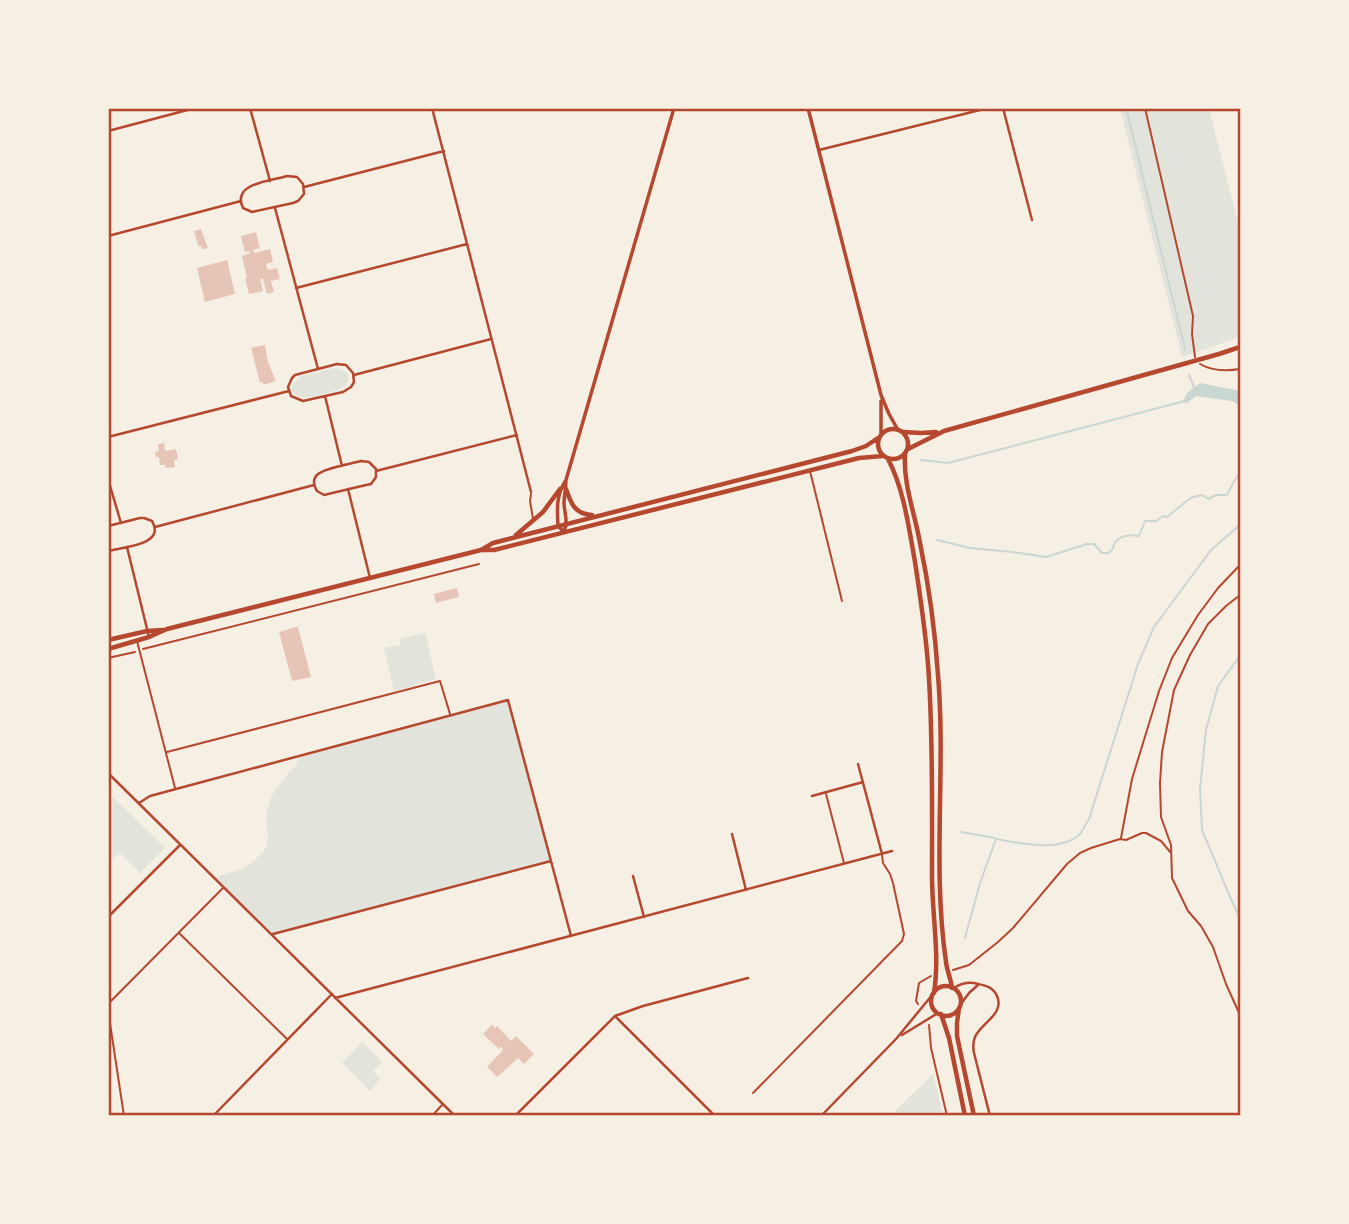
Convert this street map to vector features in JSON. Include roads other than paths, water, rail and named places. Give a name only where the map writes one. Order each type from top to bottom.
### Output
[{"type":"highway","points":[[108,640],[148,634],[481,550],[492,543],[852,451],[866,446],[889,429],[921,433],[944,431],[1241,347]]},
{"type":"highway","points":[[900,431],[908,440],[905,473],[933,621],[941,743],[941,880],[945,952],[953,988],[960,995],[957,1036],[974,1115]]},
{"type":"highway","points":[[481,550],[494,551],[859,457],[895,460],[944,431]]},
{"type":"highway","points":[[880,436],[878,448],[899,484],[925,624],[932,737],[932,881],[937,965],[932,1004],[949,1038],[965,1115]]},
{"type":"highway","points":[[512,538],[543,512],[563,489],[574,509],[589,516],[599,515]]},
{"type":"highway","points":[[108,649],[137,641],[148,634]]},
{"type":"highway","points":[[934,994],[941,987],[953,988]]},
{"type":"highway","points":[[939,1014],[951,1014],[960,1006]]},
{"type":"street","points":[[108,131],[195,108]]},
{"type":"street","points":[[250,108],[270,181]]},
{"type":"street","points":[[432,108],[531,492]]},
{"type":"street","points":[[563,489],[567,523],[564,532],[558,526],[557,500],[566,480],[674,108]]},
{"type":"street","points":[[808,108],[881,395],[900,431]]},
{"type":"street","points":[[818,150],[988,108]]},
{"type":"street","points":[[1003,108],[1032,220]]},
{"type":"street","points":[[304,187],[444,151]]},
{"type":"street","points":[[292,176],[300,180],[304,194],[298,201],[275,208],[252,212],[243,208],[241,194],[247,187],[270,181],[292,176]]},
{"type":"street","points":[[108,236],[240,201]]},
{"type":"street","points":[[275,208],[318,369]]},
{"type":"street","points":[[296,288],[467,244]]},
{"type":"street","points":[[354,375],[491,339]]},
{"type":"street","points":[[341,364],[350,368],[354,382],[348,390],[303,401],[294,398],[289,391],[289,382],[295,375],[318,369],[341,364]]},
{"type":"street","points":[[108,437],[289,391]]},
{"type":"street","points":[[880,436],[881,395]]},
{"type":"street","points":[[325,396],[342,466]]},
{"type":"street","points":[[376,471],[517,435]]},
{"type":"street","points":[[365,461],[373,465],[376,477],[371,484],[324,495],[317,491],[315,478],[320,472],[342,466],[365,461]]},
{"type":"street","points":[[108,479],[121,523]]},
{"type":"street","points":[[155,527],[314,485]]},
{"type":"street","points":[[348,489],[370,578]]},
{"type":"street","points":[[108,526],[144,518],[152,521],[155,527],[155,534],[149,540],[108,551]]},
{"type":"street","points":[[127,547],[148,634]]},
{"type":"street","points":[[139,803],[150,796],[508,700],[571,936]]},
{"type":"street","points":[[858,764],[881,854]]},
{"type":"street","points":[[108,773],[455,1115]]},
{"type":"street","points":[[812,796],[863,782]]},
{"type":"street","points":[[732,834],[746,890]]},
{"type":"street","points":[[108,917],[180,845]]},
{"type":"street","points":[[335,998],[892,851]]},
{"type":"street","points":[[271,935],[551,861]]},
{"type":"street","points":[[633,876],[643,917]]},
{"type":"street","points":[[515,1115],[615,1016],[748,978]]},
{"type":"street","points":[[953,988],[971,982],[993,989],[998,996],[996,1012],[976,1034],[973,1044],[990,1115]]},
{"type":"street","points":[[960,1006],[979,984]]},
{"type":"street","points":[[213,1115],[332,994]]},
{"type":"street","points":[[821,1115],[896,1039],[934,994]]},
{"type":"street","points":[[896,1039],[939,1014]]},
{"type":"street","points":[[615,1016],[715,1115]]},
{"type":"lane","points":[[809,470],[842,601]]},
{"type":"lane","points":[[531,492],[531,523]]},
{"type":"lane","points":[[137,641],[176,789]]},
{"type":"lane","points":[[167,752],[440,681],[450,715]]},
{"type":"lane","points":[[825,793],[844,864]]},
{"type":"lane","points":[[753,1093],[902,941],[904,935],[893,883],[881,854]]},
{"type":"lane","points":[[108,1004],[223,888]]},
{"type":"lane","points":[[179,932],[287,1039]]},
{"type":"lane","points":[[108,1010],[124,1115]]},
{"type":"lane","points":[[432,1115],[443,1104]]},
{"type":"waterway","points":[[1126,108],[1185,349]]},
{"type":"waterway","points":[[1189,375],[1194,387]]},
{"type":"waterway","points":[[921,460],[948,463],[1185,401]]},
{"type":"waterway","points":[[937,540],[970,548],[1046,557],[1087,544],[1094,544],[1102,553],[1108,553],[1119,539],[1139,536],[1145,521],[1167,517],[1193,497],[1203,495],[1208,499],[1216,495],[1227,495],[1240,475]]},
{"type":"waterway","points":[[965,938],[980,883],[996,839],[1051,845],[1072,840],[1080,834],[1089,819],[1138,664],[1154,627],[1211,550],[1240,525]]},
{"type":"waterway","points":[[1240,656],[1218,686],[1206,730],[1200,789],[1202,830],[1240,918]]},
{"type":"waterway","points":[[961,832],[995,838]]}]
